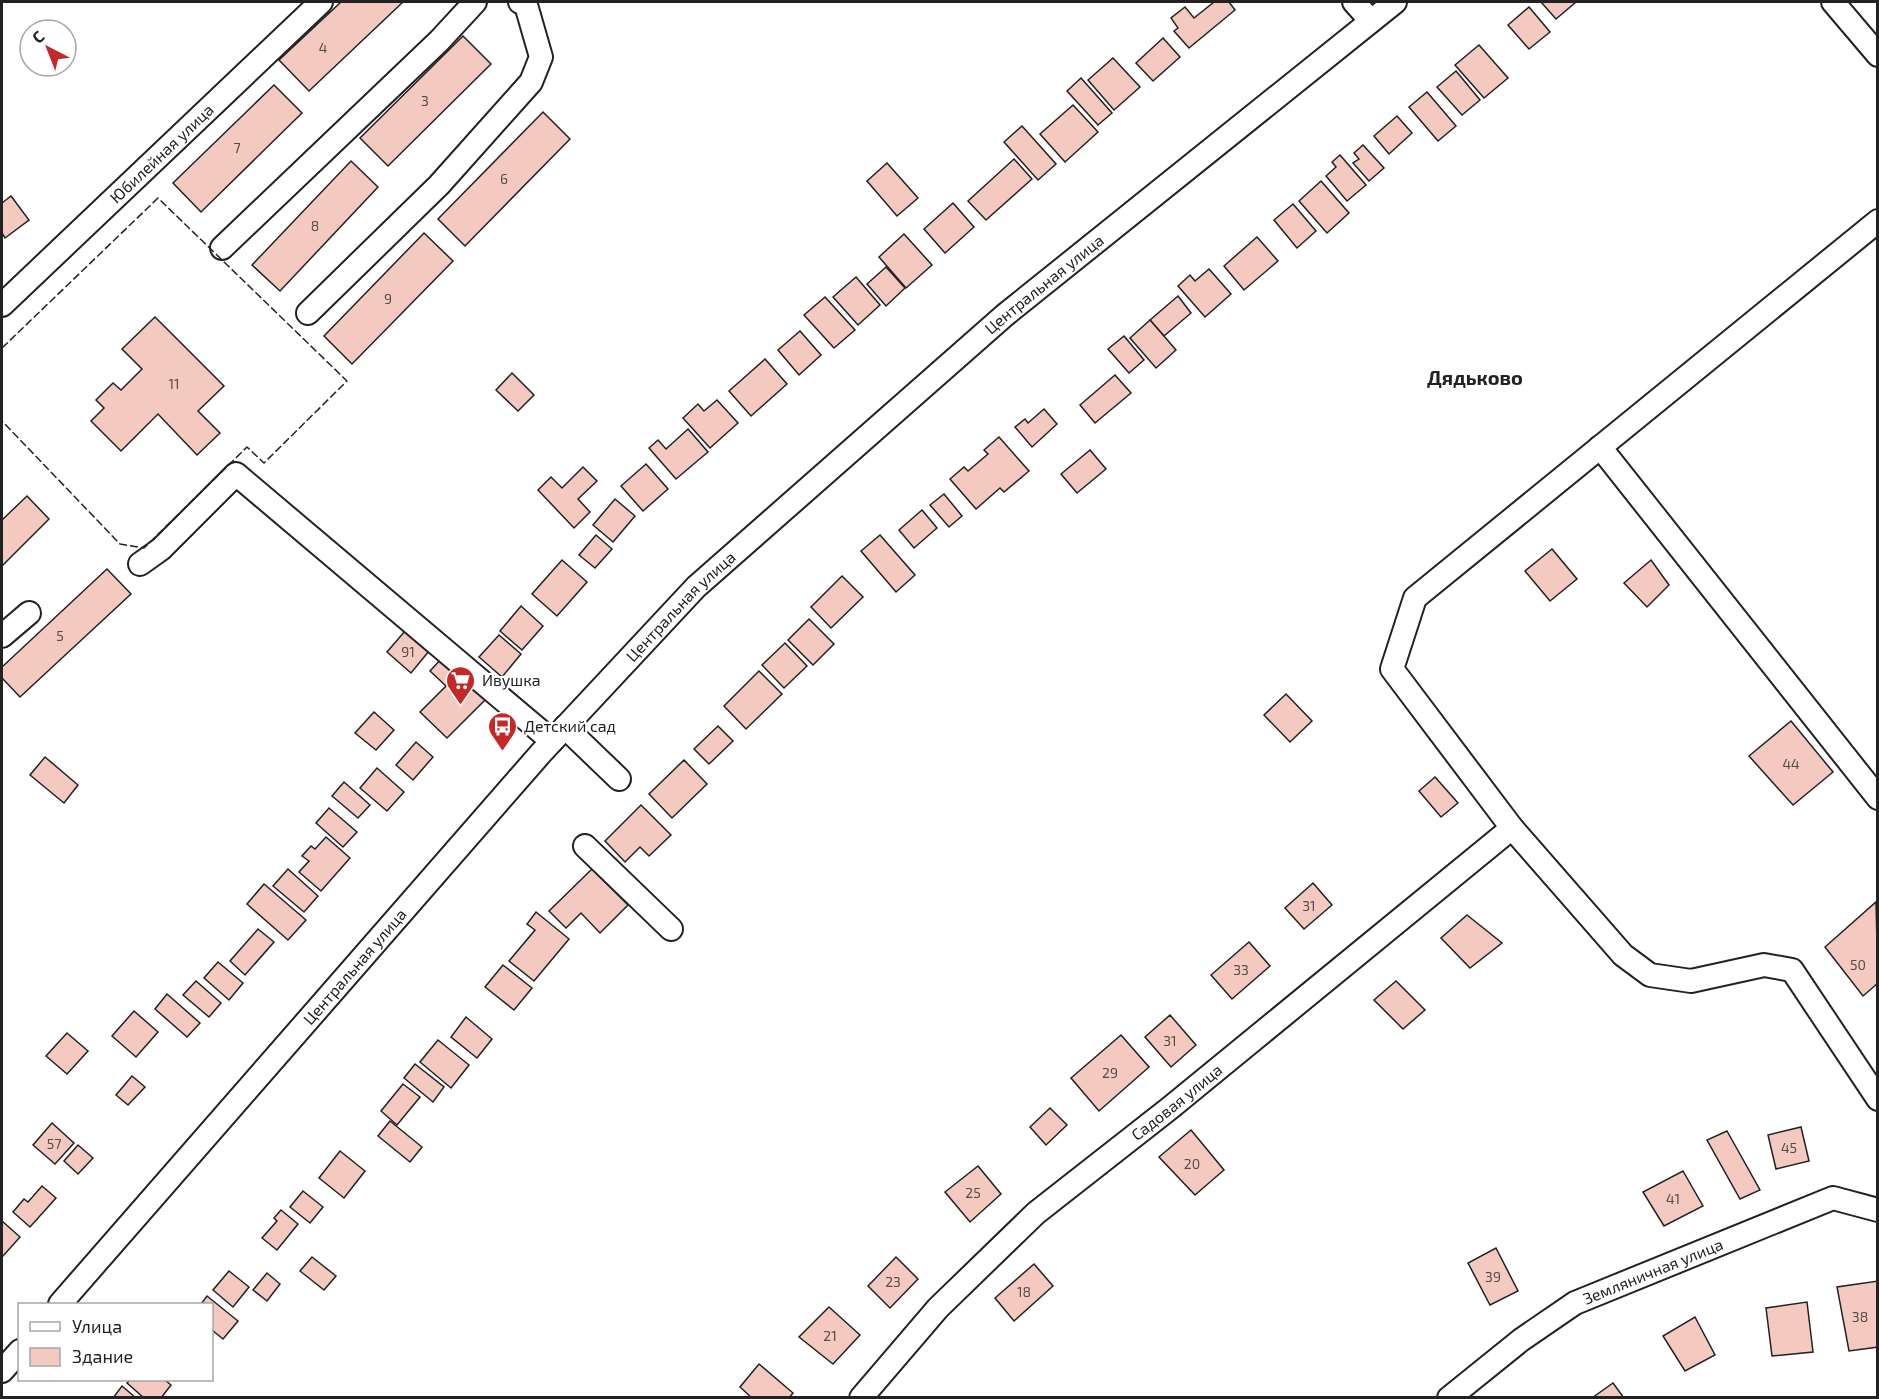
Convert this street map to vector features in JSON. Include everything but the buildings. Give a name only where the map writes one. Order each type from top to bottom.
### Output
[{"type":"street","name":"Юбилейная улица","points":[[2,305],[321,2]]},
{"type":"street","points":[[222,248],[439,41],[475,2]]},
{"type":"street","points":[[308,313],[440,185],[531,82],[541,57],[526,5],[520,2]]},
{"type":"street","points":[[1354,2],[1371,21]]},
{"type":"street","name":"Центральная улица","points":[[62,1303],[559,734],[696,587],[1005,315],[1395,2]]},
{"type":"street","points":[[1833,2],[1878,56]]},
{"type":"street","points":[[1878,221],[1415,598],[1392,669],[1512,828],[1623,955],[1650,975],[1691,981],[1764,965],[1792,970],[1878,1099]]},
{"type":"street","points":[[1600,447],[1878,798]]},
{"type":"street","points":[[140,564],[161,549],[236,474],[559,734],[619,779]]},
{"type":"street","points":[[2,636],[29,614]]},
{"type":"street","name":"Садовая улица","points":[[861,1398],[938,1308],[1036,1213],[1180,1100],[1512,828]]},
{"type":"street","points":[[585,846],[671,929]]},
{"type":"street","name":"Земляничная улица","points":[[1449,1398],[1521,1340],[1575,1303],[1833,1198],[1878,1210]]},
{"type":"street","points":[[2,1371],[18,1353]]},
{"type":"fence","points":[[2,348],[158,198],[347,381],[264,463],[247,447],[144,548],[120,544],[2,421]]},
{"type":"place","name":"Ивушка","points":[[461,706]]},
{"type":"place","name":"Детский сад","points":[[503,752]]},
{"type":"district","name":"Дядьково","points":[[1475,378]]}]
